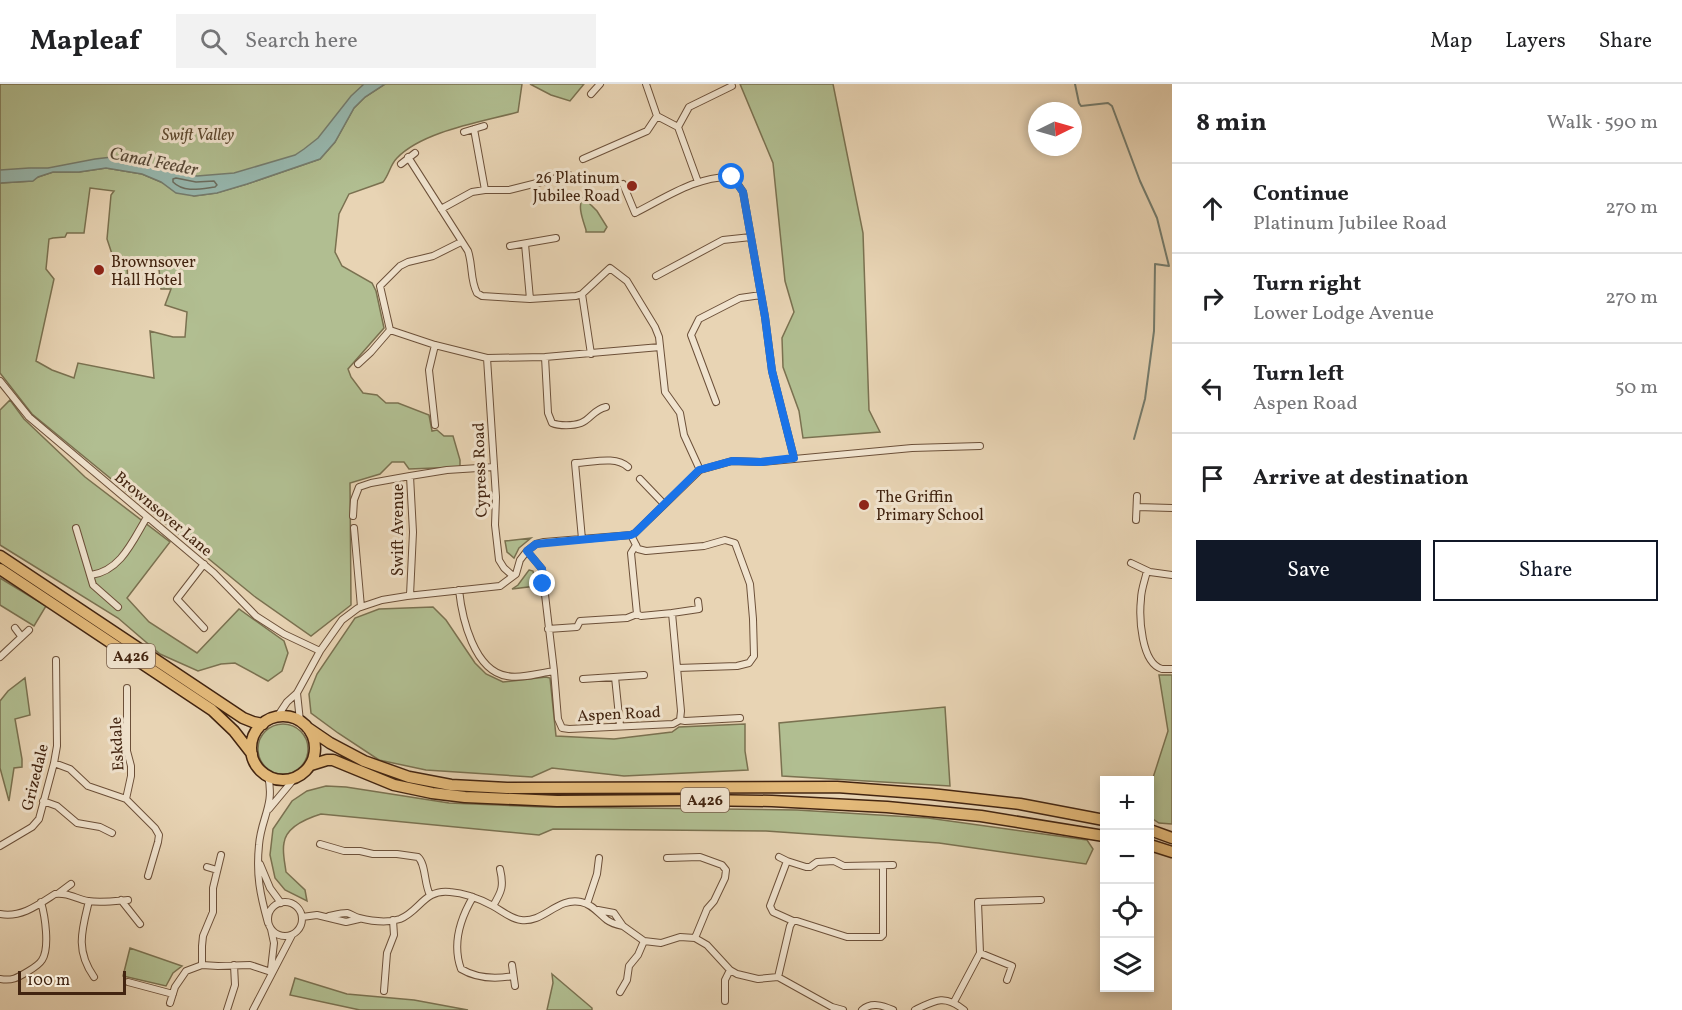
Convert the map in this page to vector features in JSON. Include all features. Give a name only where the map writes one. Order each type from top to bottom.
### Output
[{"type":"highway","name":"A426","points":[[0,556],[243,718],[263,724]]},
{"type":"highway","name":"A426","points":[[0,569],[212,710],[234,731],[252,754]]},
{"type":"highway","points":[[277,717],[292,718],[304,724],[313,736],[315,746],[311,765],[306,771],[294,778],[276,780],[261,771],[252,754],[253,737],[263,724],[277,717]]},
{"type":"highway","name":"A426","points":[[304,724],[330,742],[364,760],[409,777],[451,785],[507,789],[837,788],[1020,804],[1100,819]]},
{"type":"highway","name":"A426","points":[[311,765],[333,760],[394,785],[465,797],[557,801],[772,801],[887,807],[981,816],[1100,835]]},
{"type":"highway","points":[[1154,832],[1172,838]]},
{"type":"highway","points":[[1154,847],[1172,852]]},
{"type":"street","points":[[591,94],[600,84]]},
{"type":"street","points":[[646,84],[657,116],[678,128],[698,182]]},
{"type":"street","points":[[678,128],[689,107],[732,86]]},
{"type":"street","points":[[583,159],[647,131],[657,116]]},
{"type":"street","points":[[464,132],[484,126]]},
{"type":"street","points":[[474,129],[484,190]]},
{"type":"street","points":[[401,164],[415,153]]},
{"type":"street","points":[[408,157],[468,251],[472,261],[472,281],[477,293],[482,296],[530,300],[576,296],[582,294],[610,268],[627,281],[659,337],[665,392],[680,413],[684,435],[699,470]]},
{"type":"street","points":[[441,209],[472,192],[509,190],[569,175]]},
{"type":"street","points":[[623,184],[635,213],[698,182],[720,176],[732,177],[743,192],[772,371],[794,458]]},
{"type":"street","points":[[656,276],[723,240],[751,237]]},
{"type":"street","points":[[510,246],[556,238]]},
{"type":"street","points":[[390,330],[380,286],[400,266],[433,256],[461,242]]},
{"type":"street","points":[[525,244],[530,300]]},
{"type":"street","points":[[582,294],[591,354]]},
{"type":"street","points":[[716,402],[691,335],[699,319],[740,298],[761,295]]},
{"type":"street","points":[[390,330],[435,345],[487,358],[545,357],[660,347]]},
{"type":"street","points":[[358,364],[390,330]]},
{"type":"street","points":[[435,345],[429,369],[435,425]]},
{"type":"street","points":[[545,357],[548,413],[552,423],[558,425],[581,423],[595,411],[606,407]]},
{"type":"street","name":"Cypress Road","points":[[487,358],[496,497],[495,525],[499,560],[513,576]]},
{"type":"street","name":"Brownsover Lane","points":[[0,381],[29,417],[204,564],[256,616],[284,634],[320,651]]},
{"type":"street","points":[[277,717],[287,702],[297,693],[320,651],[342,620],[361,607],[382,600],[410,595],[500,586],[516,573],[520,560],[536,544],[631,535],[699,470],[732,461],[761,462],[881,450],[980,446]]},
{"type":"street","points":[[582,539],[575,464],[612,461],[622,462],[628,467]]},
{"type":"street","name":"Swift Avenue","points":[[410,595],[413,504],[410,476],[447,470],[494,468]]},
{"type":"street","points":[[353,516],[354,500],[359,487],[410,476]]},
{"type":"street","points":[[640,479],[664,504]]},
{"type":"street","points":[[1136,520],[1137,496]]},
{"type":"street","points":[[1137,507],[1172,508]]},
{"type":"street","points":[[91,575],[100,574],[120,560],[147,517]]},
{"type":"street","points":[[76,528],[93,585],[118,607]]},
{"type":"street","points":[[354,528],[361,607]]},
{"type":"street","points":[[631,535],[638,549],[646,551],[704,546],[730,540],[735,543],[750,584],[753,656],[749,663],[736,666],[677,668]]},
{"type":"street","points":[[636,545],[631,553],[637,614]]},
{"type":"street","name":"Aspen Road","points":[[527,551],[542,569],[558,719],[562,728],[673,724],[680,720],[672,613]]},
{"type":"street","points":[[1131,563],[1150,573],[1172,575]]},
{"type":"street","points":[[204,564],[177,599],[204,628]]},
{"type":"street","points":[[1147,571],[1141,597],[1140,624],[1147,654],[1161,669],[1172,669]]},
{"type":"street","points":[[459,590],[461,607],[476,652],[487,666],[507,676],[554,671]]},
{"type":"street","points":[[548,629],[577,627],[580,621],[699,609],[698,601]]},
{"type":"street","points":[[15,628],[21,636]]},
{"type":"street","points":[[0,657],[29,630]]},
{"type":"street","name":"Grizedale","points":[[0,846],[33,826],[39,819],[57,746],[56,660]]},
{"type":"street","points":[[583,679],[644,675]]},
{"type":"street","points":[[615,677],[620,726]]},
{"type":"street","name":"Eskdale","points":[[126,799],[131,776],[127,751],[127,688]]},
{"type":"street","points":[[297,693],[304,724]]},
{"type":"street","points":[[680,720],[740,718]]},
{"type":"street","points":[[54,763],[70,769],[88,786],[126,799],[154,828],[159,835],[148,876]]},
{"type":"street","points":[[268,776],[271,791],[269,809],[262,826],[257,873],[260,894],[274,943],[271,972]]},
{"type":"street","points":[[269,809],[294,778]]},
{"type":"street","points":[[43,801],[57,807],[77,823],[100,827],[112,833]]},
{"type":"street","points":[[320,844],[344,851],[418,857],[423,864],[426,887],[430,895]]},
{"type":"street","points":[[202,965],[202,946],[213,912],[213,888],[221,855]]},
{"type":"street","points":[[667,858],[700,857],[722,865],[726,870],[725,878],[714,901],[707,909],[695,938]]},
{"type":"street","points":[[779,857],[806,867],[817,862],[834,861],[844,866],[893,865]]},
{"type":"street","points":[[587,904],[597,874],[599,858]]},
{"type":"street","points":[[787,861],[770,906],[773,912],[793,921],[847,938],[880,938],[883,934],[883,866]]},
{"type":"street","points":[[259,862],[270,888],[281,903]]},
{"type":"street","points":[[207,867],[217,870]]},
{"type":"street","points":[[493,906],[501,893],[503,882],[500,869]]},
{"type":"street","points":[[0,914],[10,916],[22,913],[71,884]]},
{"type":"street","points":[[302,917],[329,916],[346,922],[361,919],[393,920],[411,912],[430,895],[447,891],[473,897],[524,921],[573,901],[614,913],[623,926],[644,942],[661,943],[680,937],[695,938],[707,945],[730,970],[737,974],[751,978],[778,977],[832,1007],[843,1010]]},
{"type":"street","points":[[58,893],[66,893],[89,901],[125,900],[140,924]]},
{"type":"street","points":[[473,897],[463,913],[458,930],[461,969],[485,977],[513,976]]},
{"type":"street","points":[[954,1002],[980,953],[978,902],[1041,900]]},
{"type":"street","points":[[89,901],[81,935],[85,959],[94,977]]},
{"type":"street","points":[[0,979],[14,979],[34,968],[42,960],[46,936],[41,903]]},
{"type":"street","points":[[253,1010],[271,972],[292,935],[298,929],[302,917],[295,905],[281,903],[275,905],[268,916],[269,926],[277,934],[292,935]]},
{"type":"street","points":[[384,991],[387,953],[394,935],[393,920]]},
{"type":"street","points":[[778,977],[793,921]]},
{"type":"street","points":[[620,992],[627,980],[629,966],[638,955],[644,942]]},
{"type":"street","points":[[980,953],[1012,966],[1007,980]]},
{"type":"street","points":[[170,1003],[175,987],[186,971],[202,965],[250,965],[271,972]]},
{"type":"street","points":[[227,1010],[236,985],[234,965]]},
{"type":"street","points":[[512,965],[515,986]]},
{"type":"street","points":[[81,975],[89,970]]},
{"type":"street","points":[[725,1001],[725,980],[730,970]]},
{"type":"street","points":[[128,982],[172,994]]},
{"type":"street","points":[[915,1010],[934,1000],[954,1002],[964,1010]]},
{"type":"street","points":[[862,1010],[867,1006],[876,1005],[893,1010]]},
{"type":"green space","name":"Swift Valley","points":[[0,84],[374,84],[316,150],[214,184],[121,165],[0,175]]},
{"type":"green space","points":[[385,84],[522,84],[518,112],[437,134],[422,141],[397,158],[383,182],[349,194],[339,214],[335,252],[342,266],[372,283],[376,291],[384,328],[348,369],[351,377],[363,393],[377,395],[386,403],[398,403],[429,415],[432,431],[437,430],[444,436],[453,436],[460,467],[409,469],[404,462],[392,462],[380,474],[350,483],[351,605],[311,636],[254,596],[32,414],[0,373],[0,183],[32,181],[53,172],[79,172],[106,168],[142,174],[194,196],[216,193],[320,159],[335,142],[354,108],[365,97]],"holes":[[[90,188],[114,191],[111,195],[107,239],[120,278],[128,281],[127,267],[147,266],[159,269],[161,289],[171,289],[165,305],[187,312],[185,337],[173,337],[150,331],[154,378],[78,363],[74,378],[36,361],[54,279],[46,269],[49,239],[65,237],[67,233],[84,233]]]},
{"type":"green space","points":[[530,84],[584,84],[570,101],[551,95]]},
{"type":"green space","points":[[740,84],[833,84],[863,233],[869,410],[880,432],[803,438],[799,411],[783,367],[782,338],[794,312],[785,281],[773,163]]},
{"type":"green space","points":[[583,197],[597,211],[607,227],[604,232],[586,232],[581,209]]},
{"type":"green space","points":[[10,400],[24,419],[85,477],[170,542],[127,598],[149,622],[197,653],[239,609],[284,641],[288,653],[282,671],[268,681],[235,663],[221,664],[198,671],[160,654],[118,618],[0,545],[0,410]]},
{"type":"green space","points":[[531,538],[519,548],[514,558],[507,552],[505,541]]},
{"type":"green space","points":[[529,570],[533,571],[536,586],[512,589],[518,585]]},
{"type":"green space","points":[[0,578],[46,606],[34,626],[0,605]]},
{"type":"green space","points":[[433,607],[446,620],[475,663],[486,674],[503,682],[550,678],[556,736],[614,739],[672,732],[679,727],[745,724],[748,770],[624,776],[552,768],[532,777],[426,770],[379,760],[311,713],[309,694],[317,674],[355,618],[379,609]]},
{"type":"green space","points":[[1159,675],[1172,675],[1172,824],[1159,823],[1154,820],[1154,776],[1168,731]]},
{"type":"green space","points":[[25,678],[30,715],[15,719],[22,767],[14,768],[9,801],[0,768],[0,701],[8,691]]},
{"type":"green space","points":[[945,707],[950,786],[782,776],[779,723]]},
{"type":"green space","points":[[283,724],[301,731],[308,749],[301,767],[283,774],[265,767],[258,749],[265,731]]},
{"type":"green space","points":[[326,786],[449,803],[542,807],[797,810],[928,818],[1087,840],[1093,849],[1086,864],[939,843],[766,831],[553,829],[539,835],[321,814],[293,828],[284,843],[286,872],[305,890],[307,901],[285,890],[275,878],[270,855],[273,829],[292,801],[307,791]]},
{"type":"green space","points":[[130,948],[182,966],[173,973],[166,986],[123,976]]},
{"type":"green space","points":[[552,974],[592,1010],[547,1010],[553,983]]},
{"type":"green space","points":[[295,978],[347,994],[414,1000],[468,1010],[360,1010],[290,995]]},
{"type":"water","points":[[364,84],[385,84],[365,97],[354,108],[335,142],[320,159],[217,193],[194,196],[176,193],[161,182],[142,174],[106,168],[79,172],[53,172],[33,181],[0,183],[0,170],[48,168],[112,157],[197,176],[234,173],[295,155],[304,149],[318,138],[351,96]]},
{"type":"waterway","points":[[1075,84],[1081,106],[1108,103],[1112,106],[1140,181],[1157,218],[1169,266],[1155,264],[1154,331],[1145,399],[1134,439]]},
{"type":"place","name":"26 Platinum Jubilee Road","points":[[632,186]]},
{"type":"place","name":"Brownsover Hall Hotel","points":[[99,270]]},
{"type":"place","name":"The Griffin Primary School","points":[[864,505]]},
{"type":"route","points":[[543,584],[542,569],[527,551],[536,544],[631,535],[699,470],[732,461],[761,462],[794,458],[772,371],[743,192],[732,177]]},
{"type":"water label","name":"Canal Feeder","points":[[154,161]]}]
